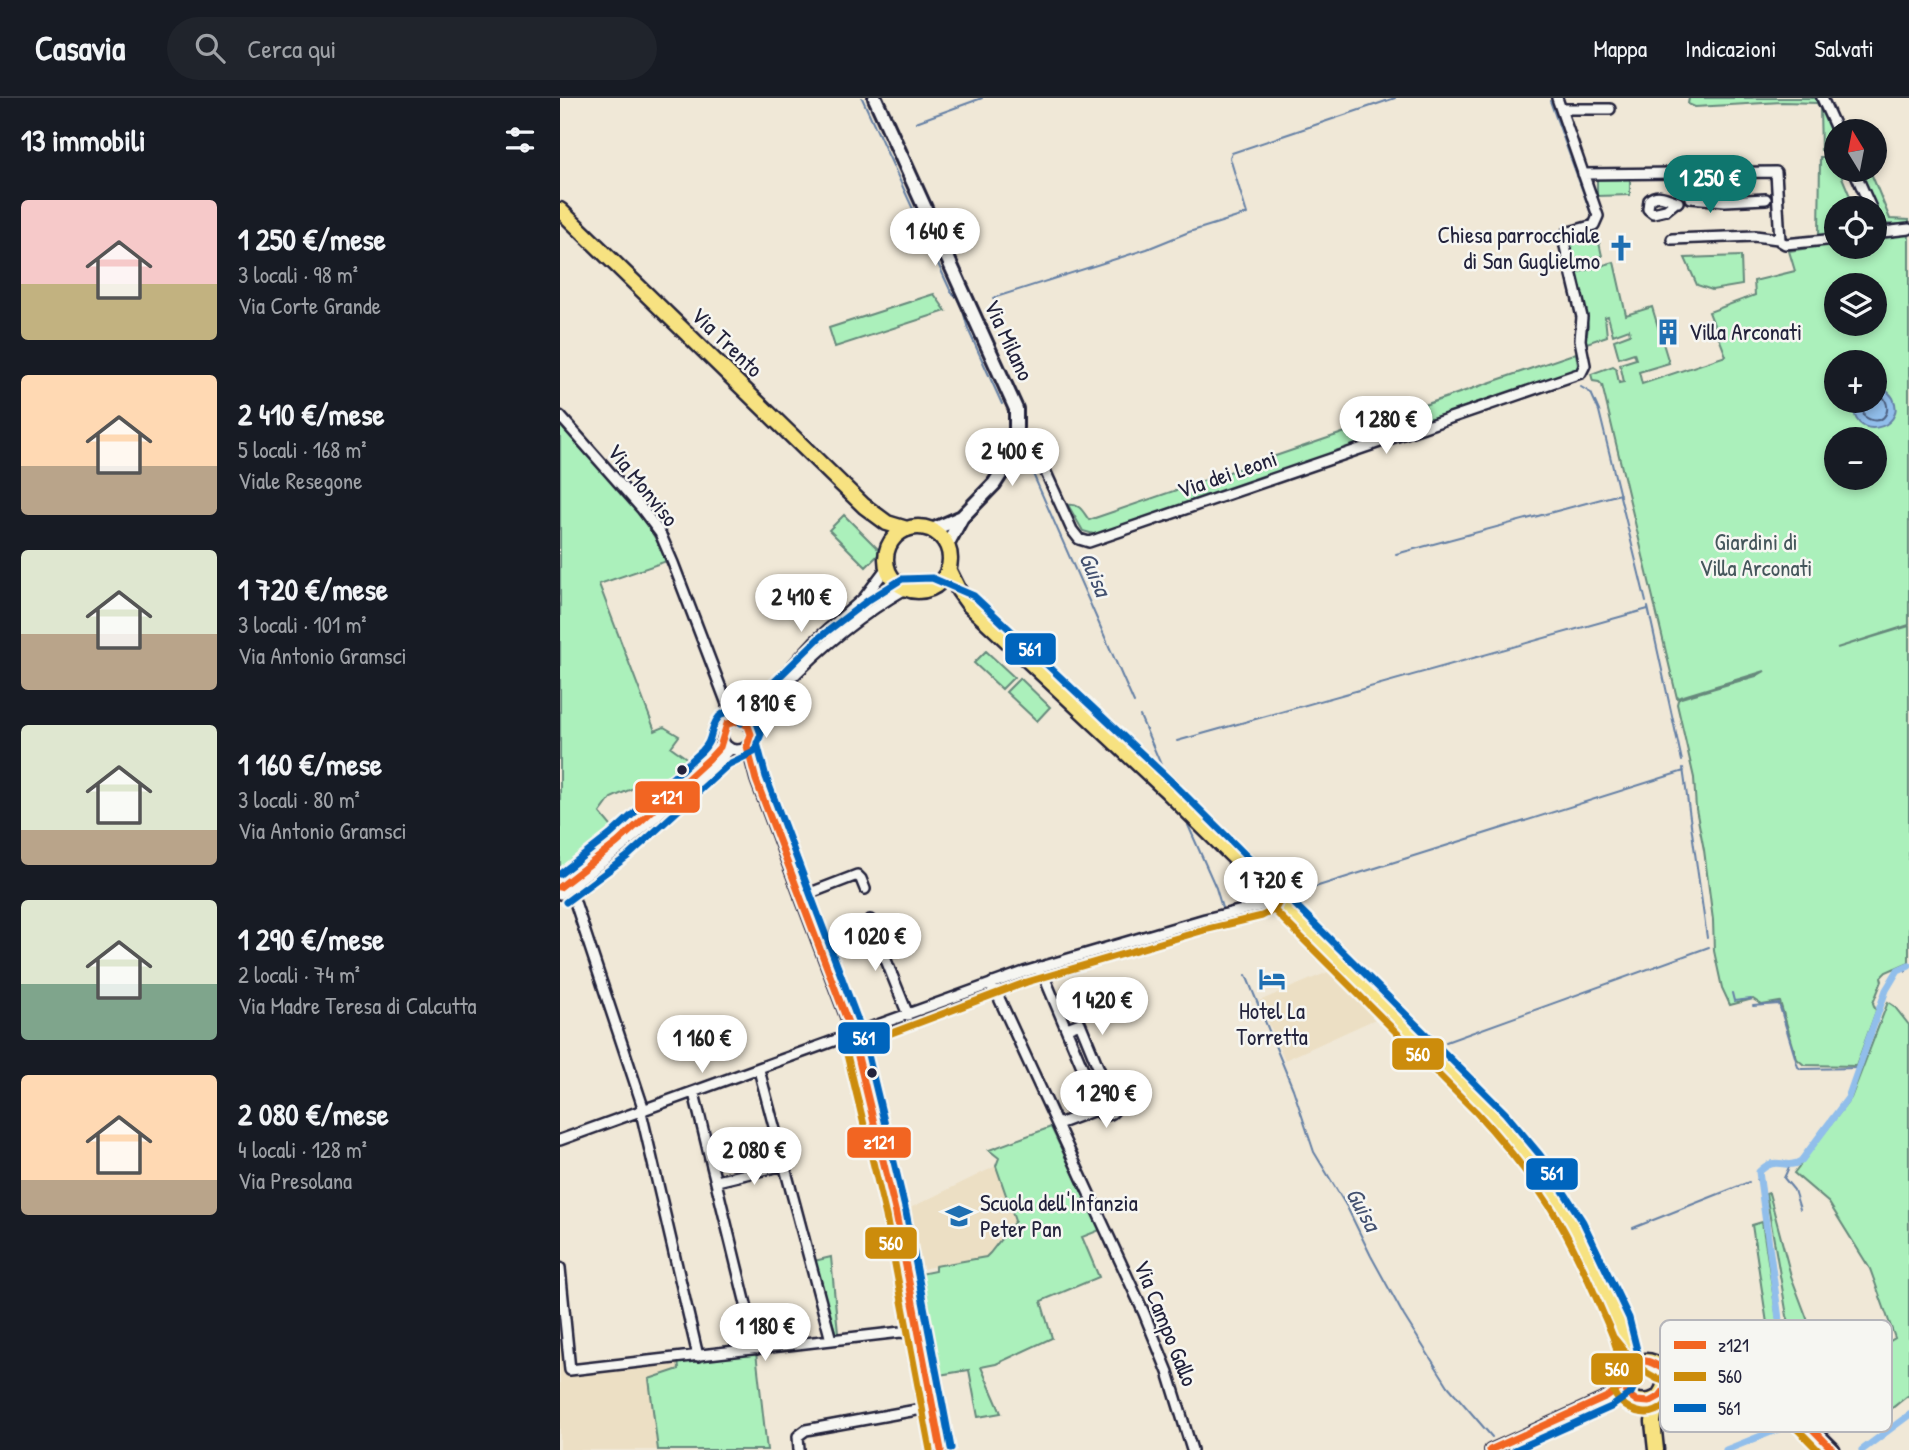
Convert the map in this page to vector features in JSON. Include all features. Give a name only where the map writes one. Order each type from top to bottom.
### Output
[{"type":"main road","name":"Via Trento","points":[[560,210],[876,518]]},
{"type":"main road","points":[[876,518],[907,529]]},
{"type":"main road","points":[[876,518],[888,549],[888,566],[895,580],[907,588],[930,588],[941,580],[948,569],[950,557],[947,545],[941,536],[932,530],[919,527],[907,529],[895,537],[888,549]]},
{"type":"main road","points":[[948,569],[958,591],[969,605],[1174,797],[1513,1137],[1539,1171],[1571,1222],[1625,1337],[1645,1360]]},
{"type":"main road","points":[[930,588],[969,605]]},
{"type":"main road","points":[[1625,1337],[1629,1368]]},
{"type":"main road","points":[[1657,1398],[1642,1402],[1630,1397],[1625,1389],[1624,1376],[1636,1362],[1645,1360],[1653,1362],[1660,1372]]},
{"type":"main road","points":[[1656,1450],[1653,1423],[1660,1389]]},
{"type":"main road","points":[[1642,1402],[1653,1423]]},
{"type":"street","name":"Via Milano","points":[[875,98],[1013,398],[1017,434],[1009,459],[1001,475],[962,517]]},
{"type":"street","points":[[1557,98],[1583,174],[1688,177],[1776,172],[1772,199],[1778,239]]},
{"type":"street","points":[[1822,98],[1832,119]]},
{"type":"street","points":[[1561,109],[1610,109]]},
{"type":"street","name":"Via dei Leoni","points":[[1017,434],[1033,444],[1076,536],[1089,542],[1581,373],[1585,365],[1580,340],[1583,321],[1563,238],[1566,233],[1597,222],[1597,211],[1583,174]]},
{"type":"street","points":[[1688,177],[1683,201],[1772,199]]},
{"type":"street","points":[[1887,231],[1909,229]]},
{"type":"street","points":[[1672,239],[1755,236],[1778,239],[1784,244],[1824,240]]},
{"type":"street","name":"Via Monviso","points":[[560,416],[660,533],[727,704],[740,721]]},
{"type":"street","points":[[932,530],[962,517]]},
{"type":"street","points":[[947,545],[962,517]]},
{"type":"street","points":[[560,887],[617,844],[711,757],[722,740],[723,729],[727,723],[740,721],[815,641],[875,587],[888,566]]},
{"type":"street","points":[[560,895],[621,848],[715,761],[751,738],[750,728],[760,711],[829,642],[883,602],[907,588]]},
{"type":"street","name":"Via Monviso","points":[[727,704],[727,723]]},
{"type":"street","points":[[740,721],[750,728]]},
{"type":"street","points":[[722,740],[739,748],[756,780],[853,1036],[890,1187],[941,1450]]},
{"type":"street","points":[[800,897],[857,876],[865,889]]},
{"type":"street","points":[[577,882],[574,899],[643,1111],[698,1356]]},
{"type":"street","points":[[560,1140],[853,1036],[992,983],[1249,907],[1261,897],[1272,894]]},
{"type":"street","points":[[560,895],[574,899]]},
{"type":"street","points":[[870,920],[908,1015]]},
{"type":"street","points":[[1040,967],[1097,1106],[1106,1115],[1114,1112],[1116,1102],[1110,1096],[1080,1023],[1067,1028]]},
{"type":"street","name":"Via Campo Gallo","points":[[992,983],[1144,1313],[1168,1371],[1192,1450]]},
{"type":"street","points":[[759,1070],[831,1340]]},
{"type":"street","points":[[694,1093],[757,1349]]},
{"type":"street","points":[[1058,1124],[1097,1106],[1101,1097],[1110,1096]]},
{"type":"street","points":[[717,1181],[784,1165]]},
{"type":"street","points":[[560,1268],[570,1370],[901,1332],[919,1336]]},
{"type":"street","points":[[901,1332],[917,1324]]},
{"type":"street","points":[[1490,1450],[1625,1389]]},
{"type":"street","points":[[799,1450],[800,1434],[806,1430],[933,1406]]},
{"type":"street","points":[[1815,1432],[1833,1450]]},
{"type":"shaded area","points":[[1335,969],[1382,1016],[1285,1060],[1259,1001]]},
{"type":"shaded area","name":"Scuola dell'Infanzia Peter Pan","points":[[996,1166],[1015,1221],[986,1257],[915,1270],[904,1211]]},
{"type":"shaded area","points":[[560,1297],[568,1373],[756,1352],[767,1450],[560,1450]]},
{"type":"green space","points":[[1689,98],[1821,98],[1828,119],[1824,119],[1824,151],[1821,150],[1820,109],[1817,103],[1782,102],[1695,107],[1688,104]]},
{"type":"green space","points":[[1820,157],[1824,157],[1824,182],[1844,182],[1850,196],[1824,196],[1824,236],[1819,236]]},
{"type":"green space","points":[[1597,178],[1630,178],[1630,195],[1597,196]]},
{"type":"green space","points":[[1863,182],[1875,182],[1880,196],[1869,196]]},
{"type":"green space","points":[[1887,212],[1890,219],[1909,220],[1909,225],[1887,224]]},
{"type":"green space","points":[[1596,229],[1602,256],[1575,263],[1567,238]]},
{"type":"green space","name":"Giardini di Villa Arconati","points":[[1909,232],[1909,625],[1837,648],[1909,626],[1909,962],[1881,977],[1882,981],[1873,1003],[1876,1011],[1856,1066],[1804,1065],[1797,1059],[1780,1002],[1762,1005],[1753,999],[1730,1005],[1722,988],[1714,951],[1713,920],[1696,809],[1694,778],[1677,704],[1681,698],[1765,671],[1677,698],[1602,385],[1593,381],[1591,374],[1613,366],[1616,368],[1619,383],[1624,382],[1620,364],[1636,359],[1634,353],[1619,358],[1614,340],[1630,334],[1629,329],[1613,335],[1608,316],[1605,317],[1607,336],[1584,344],[1583,337],[1587,334],[1588,326],[1576,276],[1579,272],[1614,262],[1626,315],[1652,307],[1669,363],[1639,372],[1642,384],[1726,356],[1709,312],[1755,295],[1754,281],[1795,271],[1789,251],[1824,246],[1824,259],[1887,259],[1887,236]]},
{"type":"green space","points":[[1741,256],[1742,285],[1712,290],[1697,285],[1685,258]]},
{"type":"green space","points":[[934,294],[946,311],[835,347],[829,328]]},
{"type":"green space","points":[[1576,353],[1579,372],[1097,535],[1083,531],[1068,505],[1078,507],[1089,520]]},
{"type":"green space","points":[[560,425],[633,506],[658,542],[667,561],[599,584],[655,731],[664,727],[679,736],[671,747],[692,762],[649,803],[638,786],[611,798],[600,813],[616,832],[560,876]]},
{"type":"green space","points":[[844,515],[881,552],[866,567],[829,530]]},
{"type":"green space","points":[[986,651],[1014,677],[1002,689],[974,663]]},
{"type":"green space","points":[[1020,678],[1050,707],[1037,721],[1006,692]]},
{"type":"green space","points":[[1888,1002],[1909,1025],[1909,1395],[1892,1408],[1892,1340],[1895,1338],[1892,1320],[1888,1320],[1870,1269],[1829,1203],[1794,1173],[1851,1098]]},
{"type":"green space","points":[[1051,1127],[1100,1230],[1082,1237],[1099,1277],[1041,1301],[1052,1338],[996,1364],[981,1367],[1001,1413],[978,1417],[969,1370],[939,1375],[920,1274],[935,1271],[935,1266],[986,1257],[990,1253],[1015,1221],[996,1166],[999,1158],[989,1150]]},
{"type":"green space","points":[[1769,1193],[1791,1276],[1808,1320],[1789,1320],[1787,1316],[1766,1194]]},
{"type":"green space","points":[[1762,1222],[1777,1319],[1767,1320],[1752,1225]]},
{"type":"green space","points":[[831,1257],[838,1333],[836,1334],[814,1261]]},
{"type":"green space","points":[[756,1352],[767,1450],[658,1450],[649,1379],[679,1369],[678,1360]]},
{"type":"water","points":[[1887,392],[1893,398],[1896,409],[1893,418],[1880,427],[1867,427],[1859,423],[1855,414],[1887,413]]},
{"type":"waterway","name":"Guisa","points":[[862,98],[951,292],[958,298]]},
{"type":"waterway","points":[[916,122],[982,98]]},
{"type":"waterway","points":[[993,298],[1247,214],[1230,158],[1232,153],[1395,98]]},
{"type":"waterway","points":[[1550,101],[1591,214]]},
{"type":"waterway","name":"Guisa","points":[[961,304],[968,329],[1002,404]]},
{"type":"waterway","points":[[1581,387],[1591,393],[1599,411],[1646,602]]},
{"type":"waterway","name":"Guisa","points":[[1026,458],[1134,703]]},
{"type":"waterway","points":[[1396,554],[1620,494]]},
{"type":"waterway","points":[[1648,607],[1682,761]]},
{"type":"waterway","points":[[1177,741],[1648,609]]},
{"type":"waterway","name":"Guisa","points":[[1140,716],[1165,774]]},
{"type":"waterway","points":[[1683,768],[1707,938]]},
{"type":"waterway","points":[[1296,893],[1684,771]]},
{"type":"waterway","name":"Guisa","points":[[1188,825],[1222,908]]},
{"type":"waterway","points":[[1446,1042],[1709,947]]},
{"type":"waterway","points":[[1779,1320],[1759,1172],[1770,1164],[1795,1164],[1801,1161],[1848,1098],[1886,990],[1898,970],[1909,965]]},
{"type":"waterway","points":[[1905,966],[1906,971]]},
{"type":"waterway","name":"Guisa","points":[[1246,975],[1293,1089],[1314,1152],[1347,1207],[1404,1316],[1448,1386],[1492,1437]]},
{"type":"waterway","points":[[1732,993],[1734,1001],[1751,999]]},
{"type":"waterway","points":[[1753,1006],[1779,1004],[1798,1067],[1801,1069],[1859,1068]]},
{"type":"waterway","points":[[1790,1165],[1784,1178],[1794,1190],[1800,1209]]},
{"type":"waterway","points":[[1633,1228],[1749,1182]]},
{"type":"waterway","points":[[1892,1428],[1909,1415]]},
{"type":"waterway","points":[[1726,1450],[1771,1432]]},
{"type":"waterway","points":[[1862,1450],[1886,1432]]},
{"type":"transit line","name":"561","points":[[741,723],[762,694],[820,637],[867,601],[902,579],[932,578],[974,596],[1174,784],[1505,1113],[1540,1155],[1583,1222],[1629,1318],[1638,1354],[1634,1387],[1631,1393],[1611,1407],[1515,1450]]},
{"type":"transit line","name":"561","points":[[560,874],[610,835],[702,751],[720,716],[735,711],[756,720],[761,734],[754,752],[729,764],[628,856],[566,902]]},
{"type":"transit line","name":"z121","points":[[560,887],[617,843],[709,759],[720,747],[727,724],[739,721],[748,726],[751,734],[747,746]]},
{"type":"transit line","name":"561","points":[[757,743],[766,777],[863,1034],[906,1212],[951,1448]]},
{"type":"transit line","name":"z121","points":[[747,746],[756,780],[853,1036],[896,1214],[941,1450]]},
{"type":"transit line","name":"560","points":[[857,1046],[1027,982],[1262,916],[1275,909],[1281,899]]},
{"type":"transit line","name":"560","points":[[1265,901],[1476,1112],[1534,1183],[1567,1237],[1611,1331],[1618,1358],[1614,1392],[1621,1402],[1636,1411],[1648,1413],[1660,1409]]},
{"type":"transit line","name":"560","points":[[843,1038],[886,1216],[930,1450]]},
{"type":"transit line","name":"560","points":[[1614,1338],[1639,1367],[1660,1380]]},
{"type":"transit line","name":"z121","points":[[1624,1385],[1625,1375],[1636,1363],[1646,1361],[1660,1367]]},
{"type":"transit line","name":"z121","points":[[1490,1450],[1607,1397],[1624,1385]]},
{"type":"transit line","name":"z121","points":[[1626,1393],[1637,1401],[1649,1402],[1660,1396]]},
{"type":"transit line","name":"560","points":[[1800,1432],[1818,1450]]},
{"type":"transit line","name":"z121","points":[[1815,1432],[1833,1450]]},
{"type":"place","name":"Chiesa parrocchiale di San Guglielmo","points":[[1621,248]]},
{"type":"place","name":"Villa Arconati","points":[[1668,332]]},
{"type":"place","name":"Hotel La Torretta","points":[[1272,979]]},
{"type":"place","name":"Scuola dell'Infanzia Peter Pan","points":[[959,1216]]}]
